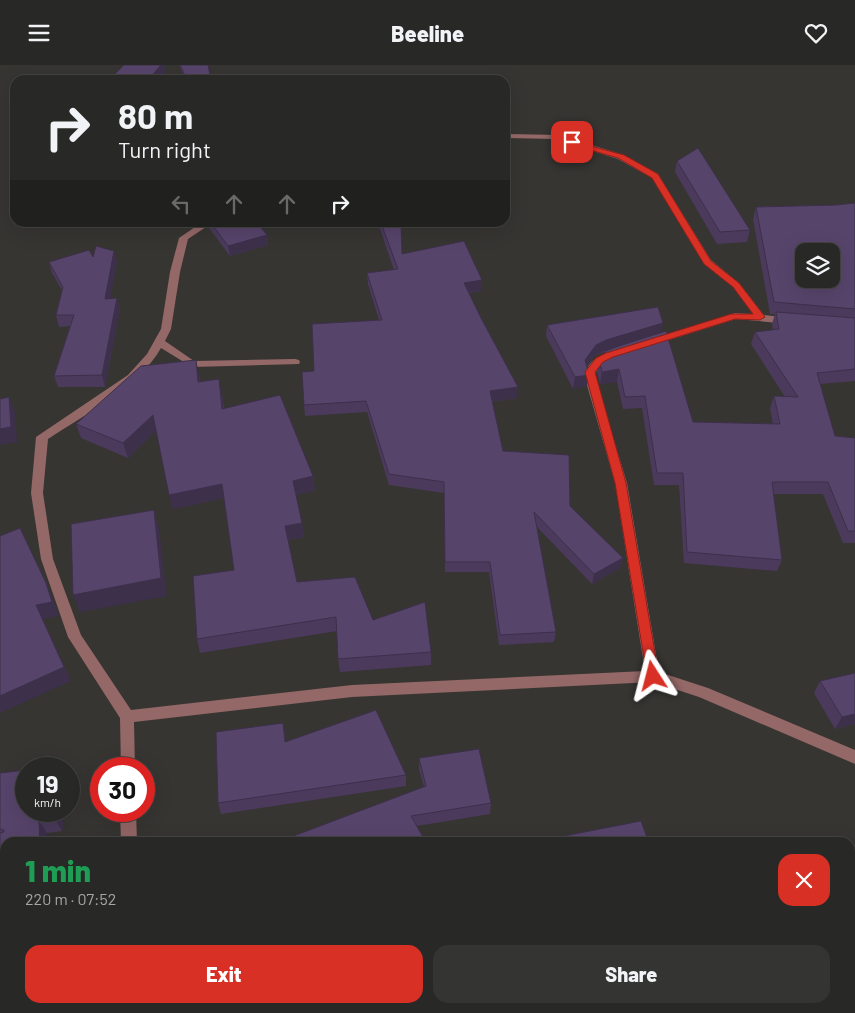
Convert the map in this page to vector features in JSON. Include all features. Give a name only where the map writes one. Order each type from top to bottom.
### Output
[{"type":"street","points":[[510,135],[556,137],[621,157],[655,176],[707,262],[736,285],[760,317]]},
{"type":"street","points":[[128,757],[127,717],[75,637],[47,559],[38,493],[42,437],[132,377],[151,356],[166,329],[175,272],[184,238],[201,227]]},
{"type":"street","points":[[653,676],[621,483],[590,378],[590,372],[599,360],[735,316],[804,322]]},
{"type":"street","points":[[159,342],[192,364],[295,362]]},
{"type":"street","points":[[127,717],[352,691],[653,676],[703,692],[855,757]]},
{"type":"street","points":[[128,822],[129,837]]},
{"type":"building","points":[[124,65],[161,65],[152,75],[114,75]]},
{"type":"building","points":[[180,65],[208,65],[210,75],[185,75]]},
{"type":"building","points":[[698,148],[750,230],[720,232],[677,161]]},
{"type":"building","points":[[855,203],[855,309],[774,302],[756,207]]},
{"type":"building","points":[[214,227],[260,227],[267,235],[228,246]]},
{"type":"building","points":[[382,227],[401,227],[402,254],[464,241],[482,280],[464,283],[518,387],[490,391],[503,451],[569,455],[570,506],[623,558],[594,574],[534,512],[556,632],[500,635],[490,562],[445,562],[444,482],[389,474],[366,401],[304,405],[302,372],[314,371],[312,324],[382,320],[367,273],[398,269]]},
{"type":"building","points":[[96,246],[114,251],[105,299],[117,298],[102,375],[54,376],[74,315],[56,315],[63,287],[49,262],[89,250],[93,257]]},
{"type":"building","points":[[658,307],[663,323],[606,340],[596,345],[585,360],[589,375],[575,377],[547,325]]},
{"type":"building","points":[[776,312],[855,318],[855,369],[817,373],[835,436],[855,438],[855,531],[848,531],[828,482],[772,482],[782,560],[687,552],[683,473],[657,473],[645,396],[625,397],[619,369],[602,372],[599,360],[606,351],[666,331],[693,422],[780,424],[774,396],[798,397],[755,332],[779,329]]},
{"type":"building","points":[[196,360],[198,382],[219,379],[222,409],[280,395],[313,476],[293,481],[302,523],[285,526],[297,582],[355,577],[373,620],[425,602],[431,652],[338,659],[336,617],[197,639],[193,576],[234,570],[222,484],[169,495],[153,415],[123,443],[76,424],[141,366]]},
{"type":"building","points":[[9,397],[11,427],[0,429],[0,399]]},
{"type":"building","points":[[154,510],[161,578],[73,595],[71,524]]},
{"type":"building","points":[[20,528],[46,583],[52,602],[36,605],[64,667],[0,696],[0,536]]},
{"type":"building","points":[[855,673],[855,714],[842,717],[820,681]]},
{"type":"building","points":[[376,710],[406,775],[218,803],[216,732],[283,723],[285,742]]},
{"type":"building","points":[[479,749],[491,803],[411,816],[423,837],[291,837],[426,786],[419,758]]},
{"type":"building","points":[[15,771],[15,822],[39,822],[40,837],[0,837],[0,833],[4,832],[4,830],[0,829],[0,773]]},
{"type":"building","points":[[641,821],[647,837],[559,837]]},
{"type":"route","points":[[572,142],[621,157],[655,176],[707,262],[736,285],[760,317],[735,316],[610,355],[599,360],[590,372],[590,378],[621,483],[653,676]]}]
